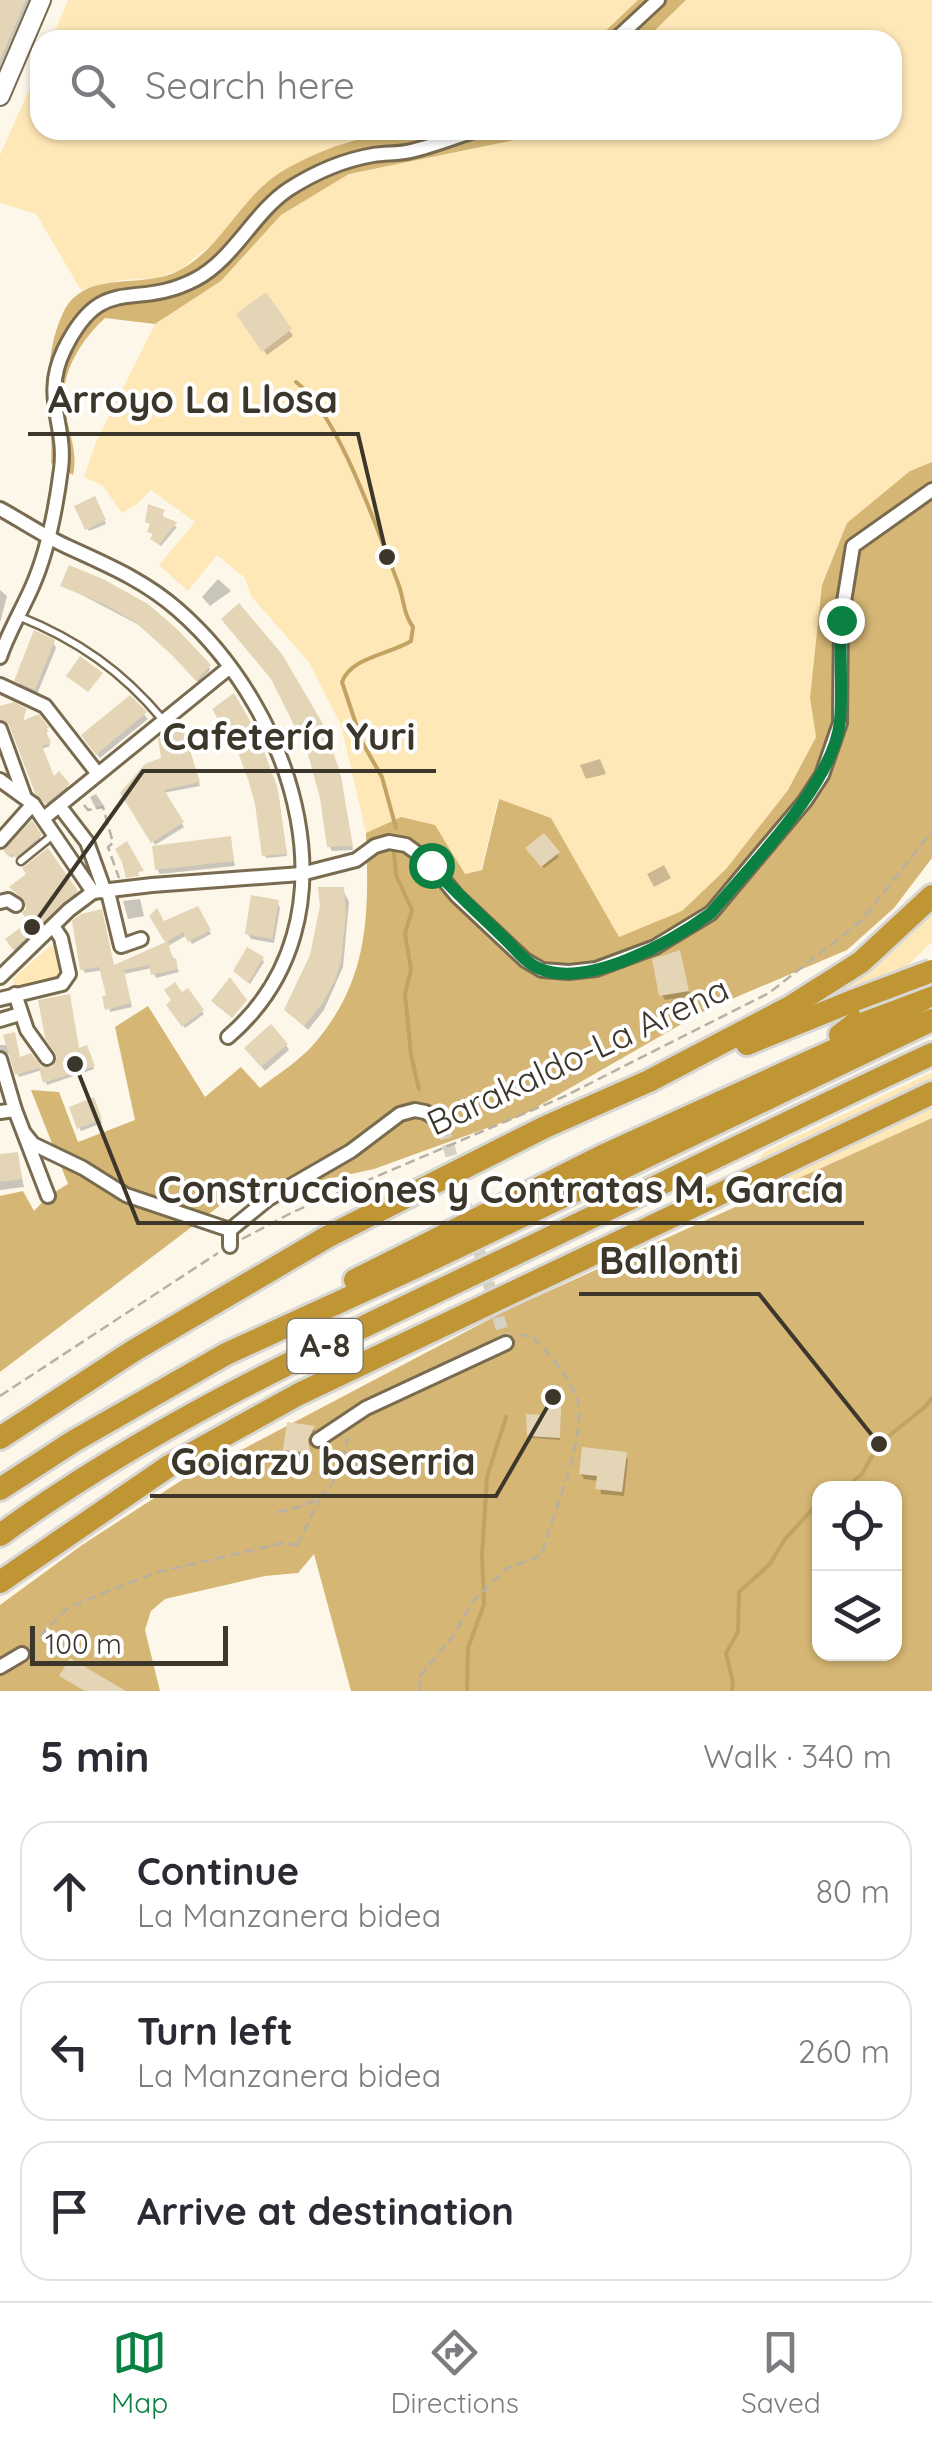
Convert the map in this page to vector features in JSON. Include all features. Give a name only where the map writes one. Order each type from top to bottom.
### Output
[{"type":"highway","points":[[649,1081],[827,984],[860,962],[932,896]]},
{"type":"highway","points":[[722,1101],[834,1039],[932,967]]},
{"type":"highway","name":"A-8","points":[[0,1438],[133,1351],[312,1246],[512,1144],[649,1081],[932,967]]},
{"type":"highway","points":[[0,1489],[88,1432],[408,1252],[836,1049],[932,994]]},
{"type":"highway","points":[[226,1354],[416,1268],[932,1020]]},
{"type":"highway","name":"A-8","points":[[0,1535],[94,1473],[210,1405],[663,1181],[932,1054]]},
{"type":"highway","points":[[0,1582],[170,1466],[299,1394],[932,1094]]},
{"type":"street","points":[[0,96],[41,0]]},
{"type":"street","points":[[626,30],[658,0]]},
{"type":"street","points":[[0,657],[34,583],[62,466],[53,403],[55,377],[72,335],[98,302],[180,287],[200,278],[285,191],[322,171],[447,140]]},
{"type":"street","points":[[0,977],[53,926],[102,892],[301,874],[356,860],[389,842],[406,845],[428,861],[457,896],[525,960],[542,970],[596,969],[655,947],[711,913],[805,801],[832,751],[840,723],[841,620],[853,546],[932,490]]},
{"type":"street","points":[[0,509],[62,545],[114,566],[180,610],[254,699],[286,767],[296,807],[301,874],[297,925],[290,952],[261,1003],[228,1037]]},
{"type":"street","points":[[44,818],[230,667]]},
{"type":"street","points":[[0,686],[45,706],[98,774]]},
{"type":"street","points":[[0,729],[28,800],[102,892]]},
{"type":"street","points":[[0,780],[28,800]]},
{"type":"street","points":[[0,841],[28,800]]},
{"type":"street","points":[[64,812],[87,842],[121,946],[141,939]]},
{"type":"street","points":[[0,902],[8,900],[16,906]]},
{"type":"street","points":[[0,999],[62,984],[70,974],[62,938],[53,926]]},
{"type":"street","points":[[15,994],[20,1014],[47,1058]]},
{"type":"street","points":[[0,1020],[20,1014]]},
{"type":"street","points":[[0,1060],[48,1196]]},
{"type":"street","points":[[0,1112],[15,1110]]},
{"type":"street","points":[[230,1230],[268,1199],[351,1151],[400,1114],[425,1112],[443,1128]]},
{"type":"street","points":[[25,1134],[33,1144],[126,1195],[230,1230]]},
{"type":"street","points":[[230,1230],[230,1246]]},
{"type":"street","points":[[318,1440],[353,1416],[506,1342]]},
{"type":"street","points":[[0,1667],[22,1654]]},
{"type":"lane","points":[[18,616],[94,654],[126,678],[164,720]]},
{"type":"lane","points":[[21,861],[54,834]]},
{"type":"path","points":[[74,793],[88,810],[102,807],[113,843],[108,847],[119,879]]},
{"type":"path","name":"Barakaldo-La Arena","points":[[0,1396],[230,1246],[293,1212],[564,1097],[768,994],[861,921],[932,831]]},
{"type":"path","points":[[421,1691],[419,1677],[454,1635],[473,1600],[506,1568],[542,1555],[576,1451],[577,1397],[562,1372],[532,1336],[514,1335],[506,1342]]},
{"type":"path","points":[[22,1654],[68,1608],[101,1594],[158,1572],[226,1554],[283,1543],[299,1545],[336,1476],[353,1416]]},
{"type":"path","points":[[277,1512],[302,1508],[321,1498]]},
{"type":"shaded area","points":[[68,0],[638,0],[606,30],[55,30]]},
{"type":"shaded area","points":[[638,0],[686,0],[655,30],[606,30]]},
{"type":"shaded area","points":[[686,0],[932,0],[932,462],[910,471],[810,698],[816,737],[788,790],[726,869],[682,911],[619,938],[551,818],[498,799],[481,870],[464,874],[401,817],[366,833],[341,725],[308,661],[251,596],[245,578],[217,555],[188,591],[159,565],[195,522],[151,490],[122,513],[103,486],[84,477],[96,442],[155,324],[221,281],[281,215],[349,174],[514,140],[902,140],[902,30],[655,30]]},
{"type":"shaded area","points":[[30,88],[30,140],[381,140],[309,157],[275,176],[210,246],[180,270],[158,278],[122,280],[81,290],[36,214],[0,203],[0,155]]},
{"type":"shaded area","points":[[358,140],[514,140],[349,174],[281,215],[221,281],[155,324],[105,318],[82,345],[66,379],[64,403],[73,448],[73,475],[51,463],[51,351],[63,313],[73,299],[100,285],[165,276],[180,270],[207,249],[265,184],[310,156]]},
{"type":"shaded area","points":[[932,462],[932,858],[894,908],[847,950],[706,1010],[523,1115],[374,1169],[226,1201],[0,1372],[0,1196],[23,1191],[34,1211],[48,1196],[68,1184],[31,1090],[59,1092],[78,1142],[135,1120],[115,1027],[148,1006],[205,1097],[241,1067],[260,1088],[314,1044],[346,995],[356,970],[366,918],[366,833],[401,817],[435,825],[465,874],[482,870],[499,799],[551,818],[619,937],[682,911],[726,869],[788,790],[816,737],[810,698],[822,585],[847,523],[910,471]]},
{"type":"shaded area","points":[[932,908],[932,942],[905,968],[810,1005]]},
{"type":"shaded area","points":[[51,945],[57,948],[62,972],[58,979],[15,988],[13,979]]},
{"type":"shaded area","points":[[932,1072],[932,1118],[771,1191],[756,1161],[766,1151]]},
{"type":"shaded area","points":[[932,1118],[932,1691],[351,1691],[314,1554],[298,1573],[265,1576],[165,1599],[151,1611],[145,1630],[160,1691],[0,1691],[0,1605],[82,1545],[222,1454],[228,1457],[507,1310]]},
{"type":"building","points":[[0,0],[26,0],[0,60]]},
{"type":"building","points":[[266,292],[292,329],[262,352],[236,314]]},
{"type":"building","points":[[95,496],[106,520],[85,530],[74,506]]},
{"type":"building","points":[[148,504],[165,510],[162,516],[177,522],[159,545],[150,539],[153,534],[147,532]]},
{"type":"building","points":[[69,565],[148,604],[211,665],[196,681],[135,622],[60,586]]},
{"type":"building","points":[[239,603],[282,654],[323,724],[339,769],[353,846],[327,847],[320,798],[307,751],[271,679],[221,619]]},
{"type":"building","points":[[34,630],[55,640],[35,690],[14,681]]},
{"type":"building","points":[[80,656],[103,673],[88,692],[66,676]]},
{"type":"building","points":[[234,693],[257,733],[277,786],[287,854],[262,856],[248,779],[237,750],[212,709]]},
{"type":"building","points":[[130,695],[147,712],[96,755],[81,735]]},
{"type":"building","points":[[14,702],[27,709],[22,721],[39,714],[49,728],[45,729],[51,743],[42,746],[54,776],[59,771],[70,784],[45,804],[35,793],[9,725],[0,719],[0,706]]},
{"type":"building","points":[[183,728],[200,782],[164,790],[184,822],[151,843],[120,793],[145,764],[161,758],[158,738]]},
{"type":"building","points":[[32,820],[42,835],[15,858],[12,854],[9,857],[3,850]]},
{"type":"building","points":[[544,833],[560,852],[541,867],[525,848]]},
{"type":"building","points":[[231,836],[234,861],[155,870],[152,846]]},
{"type":"building","points":[[127,841],[144,871],[126,878],[115,849]]},
{"type":"building","points":[[48,848],[78,891],[13,950],[5,939],[31,925],[22,913],[26,909],[24,900],[9,887],[26,874],[22,868]]},
{"type":"building","points":[[318,887],[344,887],[346,914],[335,980],[304,1026],[284,1010],[310,955],[320,906]]},
{"type":"building","points":[[251,895],[279,900],[272,939],[245,934]]},
{"type":"building","points":[[198,906],[211,930],[188,942],[183,932],[165,942],[149,916],[157,908],[164,921]]},
{"type":"building","points":[[102,909],[114,965],[168,941],[178,969],[151,975],[149,965],[124,970],[131,1003],[105,1010],[102,996],[106,995],[99,967],[80,970],[72,921],[81,914]]},
{"type":"building","points":[[247,947],[264,957],[248,983],[233,971]]},
{"type":"building","points":[[680,950],[689,991],[659,996],[652,959]]},
{"type":"building","points":[[230,977],[247,1000],[232,1018],[211,1001]]},
{"type":"building","points":[[175,982],[182,992],[188,988],[204,1010],[182,1027],[166,1005],[171,1000],[164,990]]},
{"type":"building","points":[[70,994],[79,1048],[87,1045],[95,1066],[43,1083],[39,1068],[15,1075],[3,1035],[15,1032],[20,1057],[31,1053],[42,1067],[52,1067],[57,1056],[45,1038],[38,1000]]},
{"type":"building","points":[[271,1024],[288,1044],[261,1067],[244,1048]]},
{"type":"building","points":[[94,1097],[102,1119],[77,1129],[69,1107]]},
{"type":"building","points":[[18,1152],[22,1179],[0,1182],[0,1154]]},
{"type":"building","points":[[562,1387],[560,1438],[527,1436],[526,1414],[545,1415],[543,1389]]},
{"type":"building","points":[[287,1422],[315,1426],[308,1440],[311,1453],[283,1450]]},
{"type":"building","points":[[582,1447],[627,1452],[622,1492],[595,1489],[597,1476],[579,1474]]},
{"type":"building","points":[[70,1658],[126,1691],[85,1691],[59,1676]]},
{"type":"waterway","points":[[296,382],[312,397],[341,446],[368,505],[413,627],[411,641],[363,661],[342,682],[362,742],[382,777],[396,828]]},
{"type":"waterway","points":[[394,852],[396,875],[412,910],[405,934],[411,969],[405,994],[419,1089]]},
{"type":"waterway","points":[[854,1481],[862,1474],[879,1444],[932,1398]]},
{"type":"waterway","points":[[467,1691],[468,1648],[484,1604],[482,1556],[487,1477],[506,1417]]},
{"type":"waterway","points":[[732,1691],[726,1653],[738,1632],[739,1592],[769,1565],[785,1539],[812,1510]]},
{"type":"tunnel","points":[[443,1127],[506,1343]]},
{"type":"place","name":"Arroyo La Llosa","points":[[387,557]]},
{"type":"place","name":"Cafetería Yuri","points":[[32,927]]},
{"type":"place","name":"Construcciones y Contratas M. García","points":[[75,1064]]},
{"type":"place","name":"Goiarzu baserria","points":[[553,1397]]},
{"type":"place","name":"Ballonti","points":[[879,1444]]},
{"type":"route","points":[[431,865],[457,896],[525,960],[542,970],[596,969],[655,947],[692,927],[711,913],[805,801],[822,775],[840,723],[841,620]]}]
